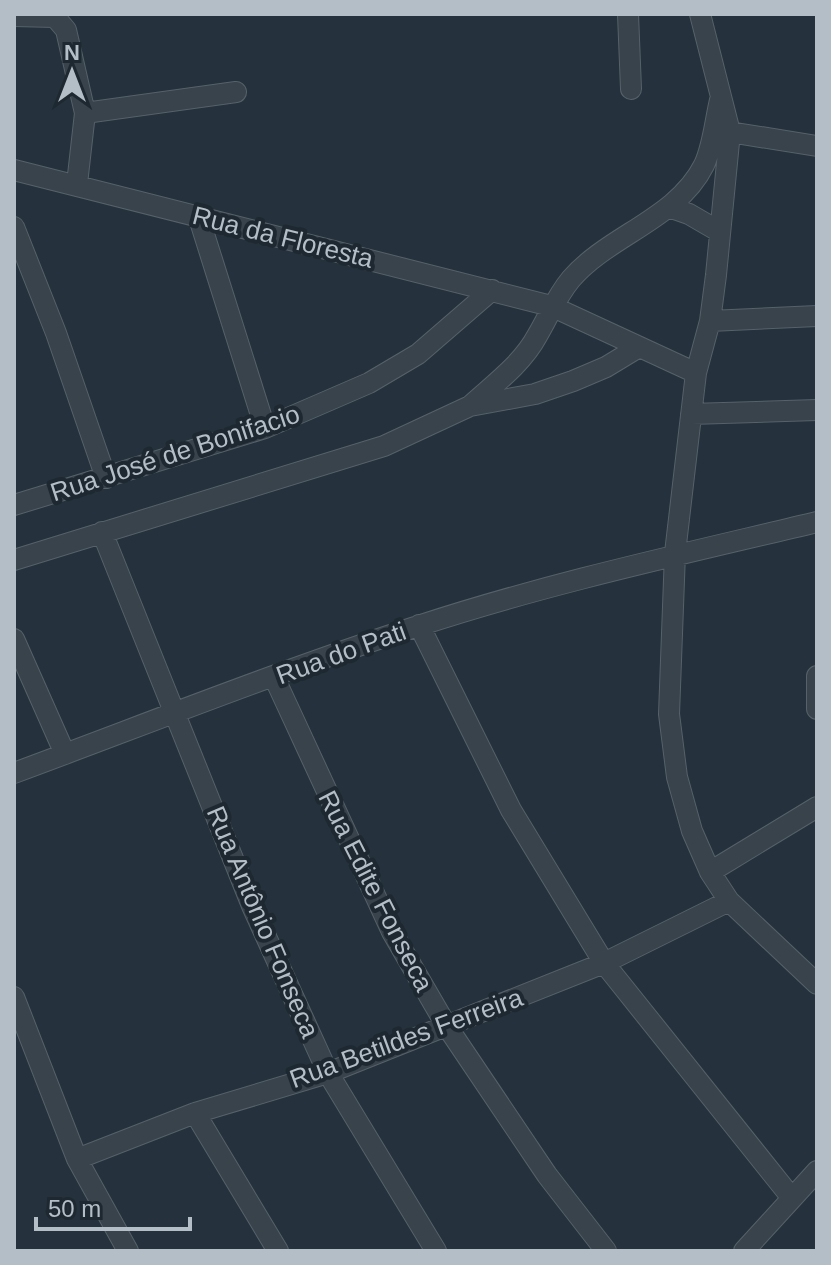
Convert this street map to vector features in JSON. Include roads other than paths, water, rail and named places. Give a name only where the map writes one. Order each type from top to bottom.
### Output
[{"type":"street","points":[[14,16],[46,14],[62,22],[85,113],[77,184]]},
{"type":"street","points":[[628,14],[631,89]]},
{"type":"street","points":[[700,14],[721,98],[720,232],[710,321],[696,373],[675,553],[669,714],[677,777],[692,831],[710,872],[729,901],[817,984]]},
{"type":"street","points":[[85,113],[236,92]]},
{"type":"street","points":[[721,130],[817,146]]},
{"type":"street","points":[[470,406],[522,357],[537,337],[551,306],[593,257],[669,207],[690,186],[721,130]]},
{"type":"street","name":"Rua da Floresta","points":[[14,170],[551,306],[696,373]]},
{"type":"street","points":[[669,207],[689,214],[720,232]]},
{"type":"street","points":[[198,215],[265,428]]},
{"type":"street","points":[[14,227],[56,333],[106,478]]},
{"type":"street","name":"Rua José de Bonifacio","points":[[14,505],[265,428],[369,383],[418,354],[492,290]]},
{"type":"street","points":[[710,321],[817,316]]},
{"type":"street","points":[[14,560],[384,446],[470,406],[535,394],[573,381],[606,367],[639,347]]},
{"type":"street","points":[[691,414],[817,410]]},
{"type":"street","name":"Rua do Pati","points":[[14,773],[176,710],[419,625],[675,553],[817,522]]},
{"type":"street","name":"Rua Antônio Fonseca","points":[[102,532],[176,710],[252,906],[328,1073],[436,1251]]},
{"type":"street","points":[[419,625],[511,810],[604,963],[791,1197]]},
{"type":"street","points":[[14,639],[65,754]]},
{"type":"street","points":[[817,676],[817,709]]},
{"type":"street","name":"Rua Edite Fonseca","points":[[274,677],[392,932],[446,1025],[547,1175],[606,1251]]},
{"type":"street","points":[[710,872],[817,807]]},
{"type":"street","name":"Rua Betildes Ferreira","points":[[77,1159],[195,1113],[328,1073],[604,963],[729,901]]},
{"type":"street","points":[[14,997],[77,1159],[128,1251]]},
{"type":"street","points":[[195,1113],[278,1251]]},
{"type":"street","points":[[744,1251],[817,1171]]}]
